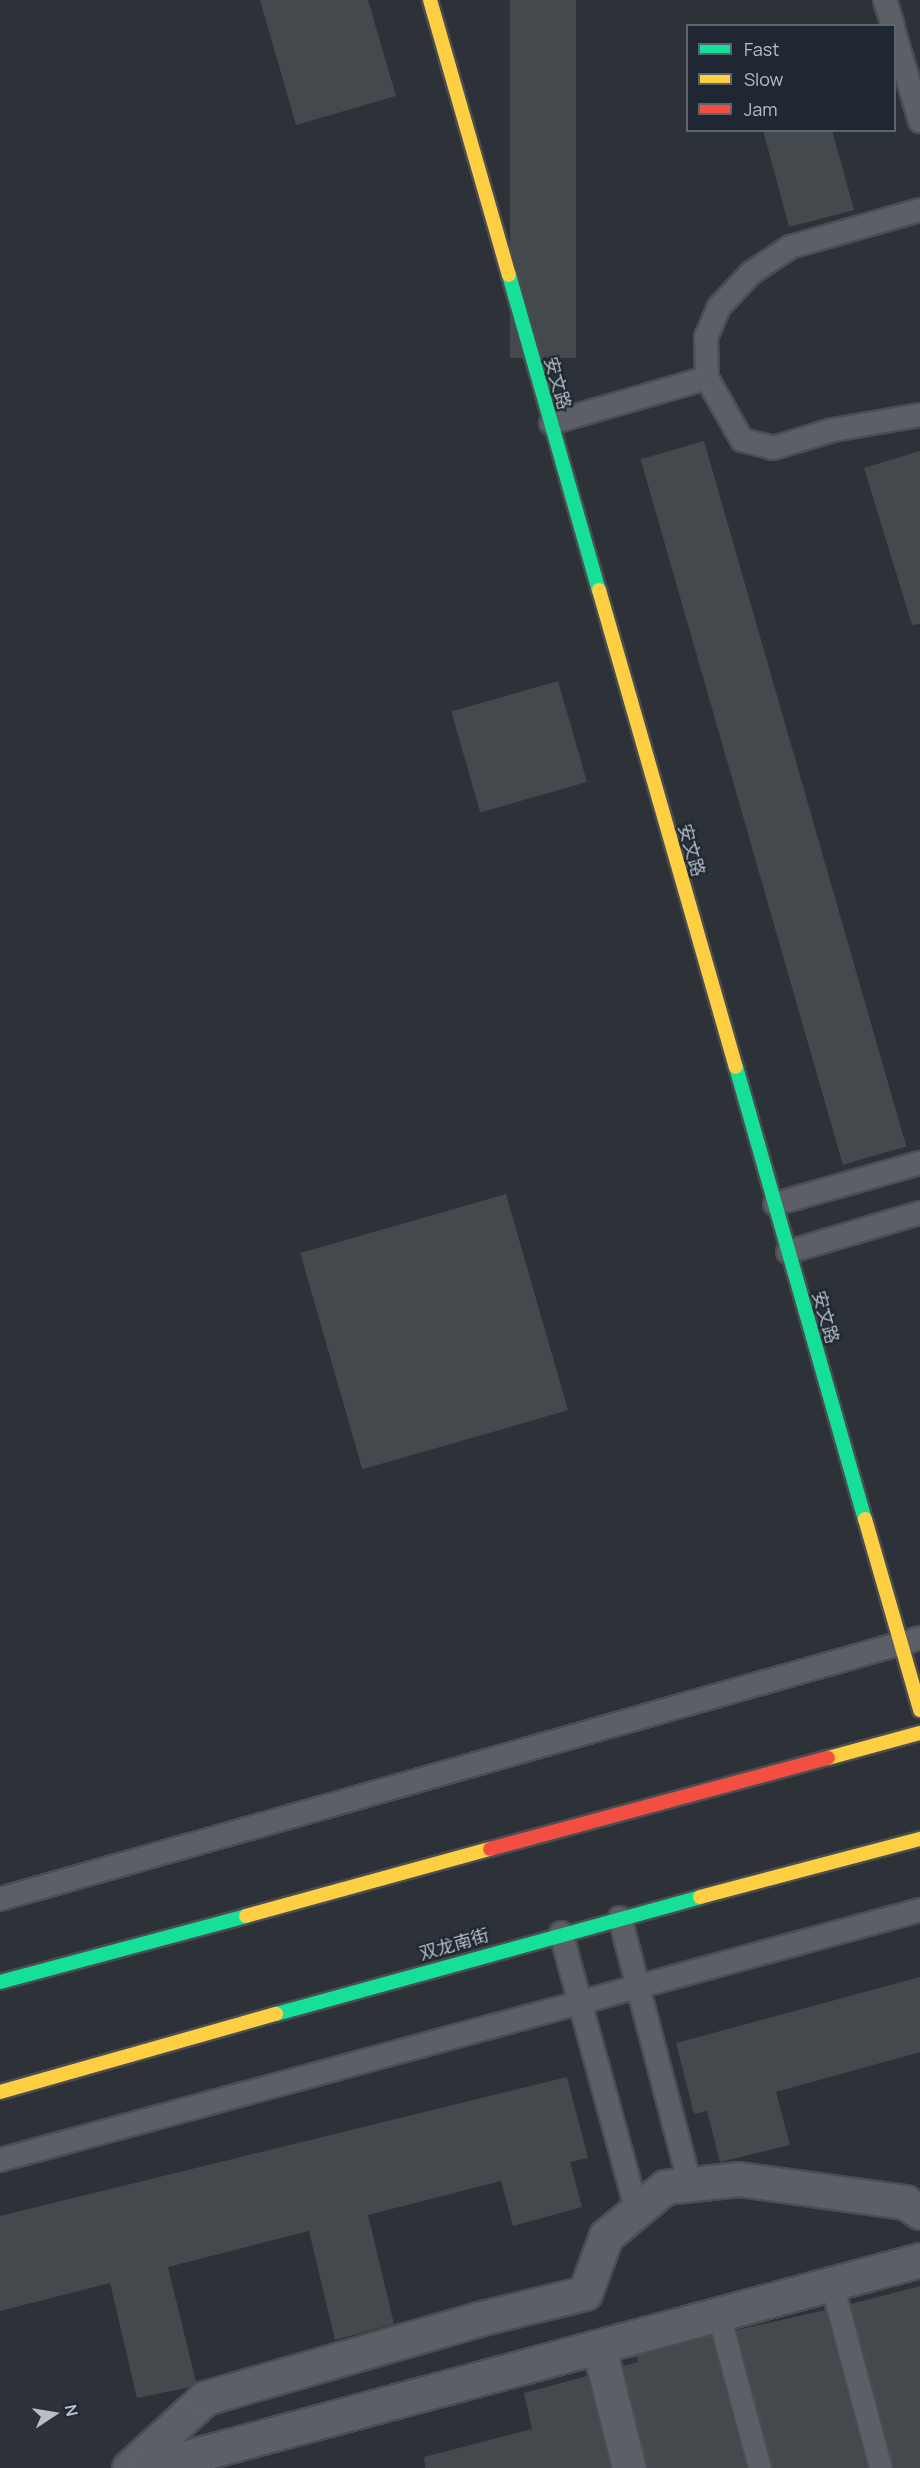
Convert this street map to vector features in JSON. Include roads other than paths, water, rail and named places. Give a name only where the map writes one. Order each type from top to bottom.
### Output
[{"type":"main road","name":"安文路","points":[[430,0],[788,1252],[910,1640],[920,1710]]},
{"type":"main road","points":[[0,1982],[920,1733]]},
{"type":"main road","name":"双龙南街","points":[[0,2092],[561,1933],[920,1839]]},
{"type":"street","points":[[129,2468],[205,2398],[478,2319],[585,2293],[606,2236],[665,2187],[739,2179],[820,2187],[905,2202],[920,2212]]},
{"type":"street","points":[[147,2468],[920,2260]]},
{"type":"street","points":[[599,2348],[628,2468]]},
{"type":"lane","points":[[885,0],[892,24]]},
{"type":"lane","points":[[896,39],[920,121]]},
{"type":"lane","points":[[920,210],[790,247],[751,273],[719,307],[706,337],[707,378],[742,440],[773,448],[833,430],[920,416]]},
{"type":"lane","points":[[551,423],[707,378]]},
{"type":"lane","points":[[775,1204],[920,1163]]},
{"type":"lane","points":[[788,1252],[920,1213]]},
{"type":"lane","points":[[0,1899],[910,1640]]},
{"type":"lane","points":[[0,2160],[920,1910]]},
{"type":"lane","points":[[620,1918],[690,2184]]},
{"type":"lane","points":[[561,1933],[637,2211]]},
{"type":"lane","points":[[832,2284],[881,2468]]},
{"type":"lane","points":[[719,2315],[760,2468]]}]
